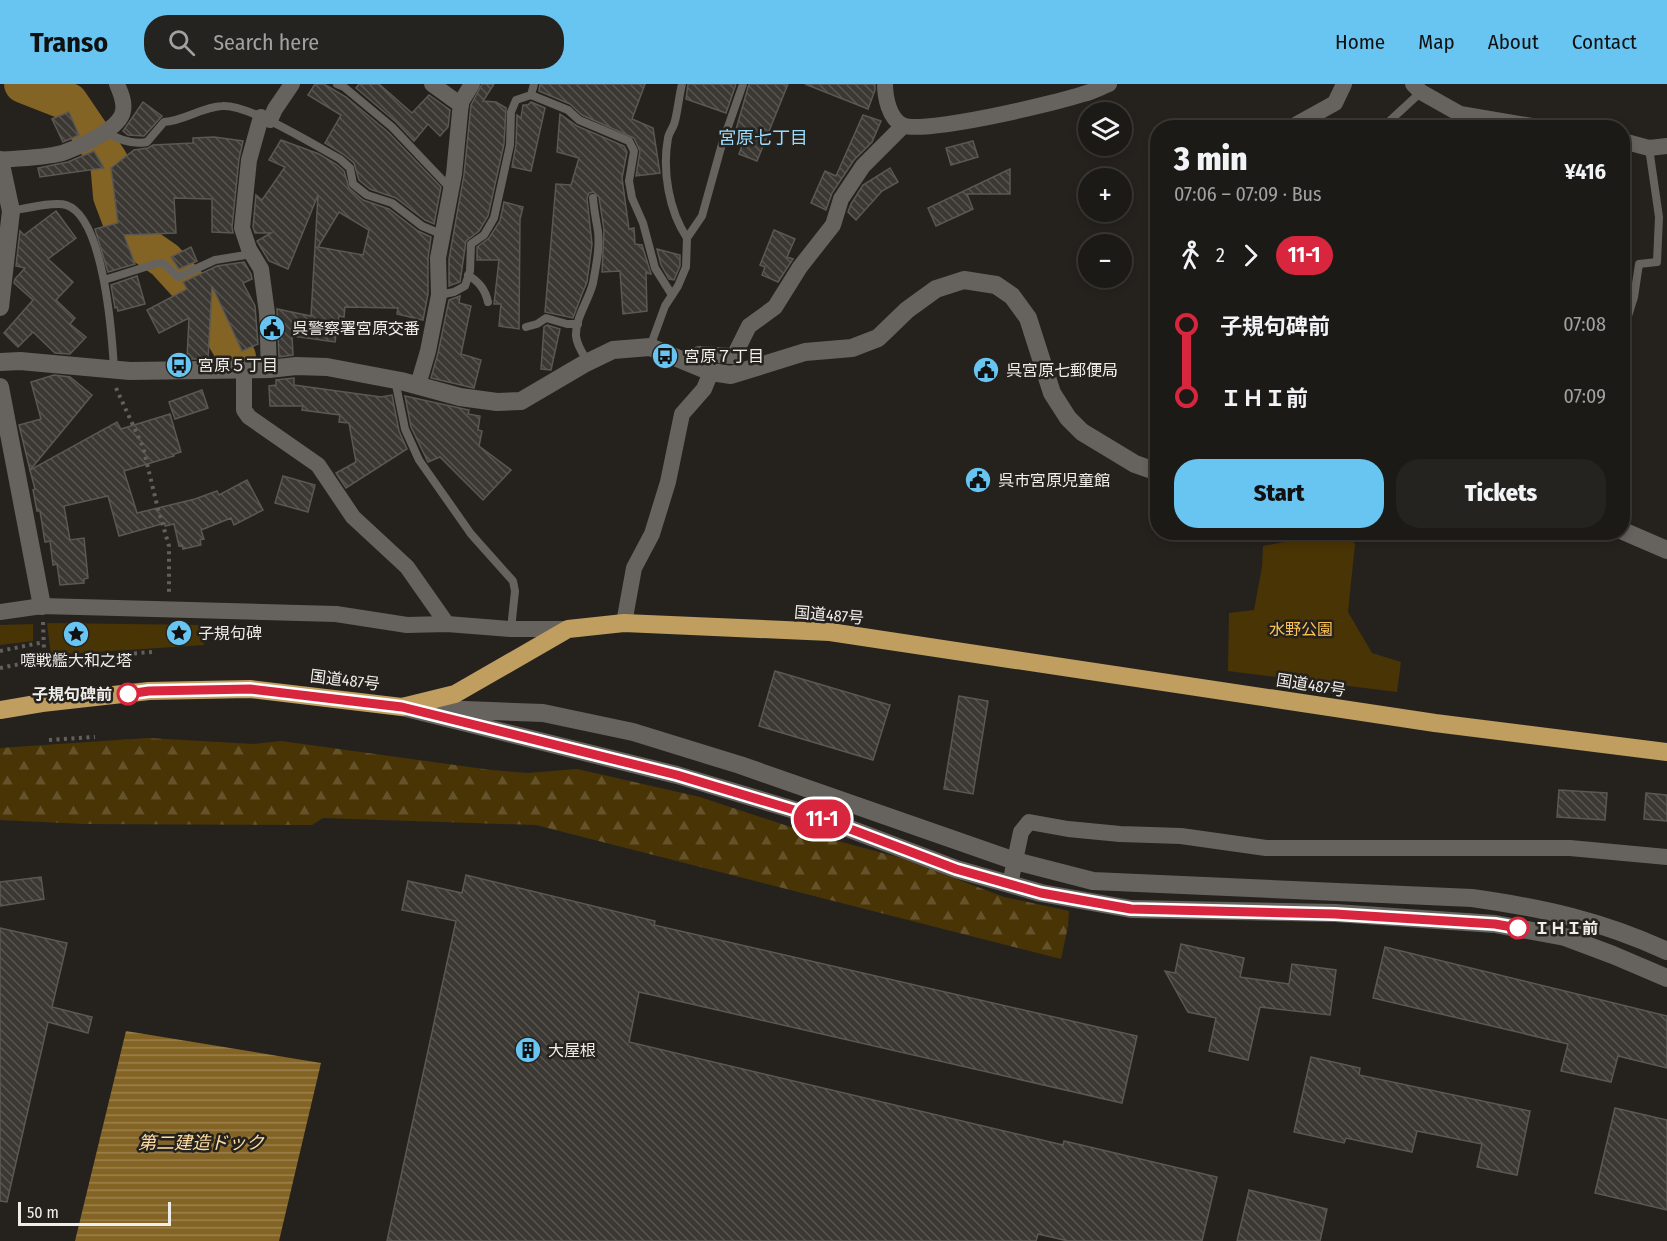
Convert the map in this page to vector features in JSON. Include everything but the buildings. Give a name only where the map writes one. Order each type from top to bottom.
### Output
[{"type":"highway","name":"国道487号","points":[[0,710],[149,691],[250,689],[402,707],[455,694],[568,630],[624,623],[830,632],[1435,723],[1667,752]]},
{"type":"street","points":[[0,307],[11,211],[0,160],[63,153],[98,136],[115,124],[123,112],[123,99],[117,84]]},
{"type":"street","points":[[269,369],[267,313],[261,269],[252,254],[242,228],[243,209],[249,160],[266,119],[275,110],[292,84]]},
{"type":"street","points":[[432,84],[461,105]]},
{"type":"street","points":[[417,385],[428,351],[439,295],[438,258],[451,189],[461,105],[472,84]]},
{"type":"street","points":[[885,84],[885,93],[893,118],[903,126],[955,124],[1084,94],[1109,84]]},
{"type":"street","points":[[1304,120],[1335,103],[1344,84]]},
{"type":"street","points":[[1417,88],[1460,114],[1496,120]]},
{"type":"street","points":[[691,364],[699,354],[734,356],[749,326],[775,307],[800,267],[833,225],[841,199],[863,166],[903,126]]},
{"type":"street","points":[[1630,143],[1649,148],[1667,146]]},
{"type":"street","points":[[0,362],[20,361],[114,370],[244,370],[296,366],[327,367],[395,380],[460,397],[497,402],[521,401],[613,350],[650,347],[711,372],[731,375],[805,352],[852,348],[878,338],[907,310],[936,289],[964,280],[996,285],[1012,296],[1028,318],[1052,393],[1068,418],[1082,432],[1135,464],[1150,469]]},
{"type":"street","points":[[244,370],[244,410],[249,417],[318,465],[353,517],[407,567],[447,624]]},
{"type":"street","points":[[624,623],[634,568],[652,534],[668,483],[682,414],[704,389],[711,372]]},
{"type":"street","points":[[0,387],[42,606]]},
{"type":"street","points":[[1630,534],[1667,549]]},
{"type":"street","points":[[0,612],[42,606],[336,614],[407,625],[447,624],[511,629],[568,630]]},
{"type":"street","points":[[402,707],[543,713],[633,732],[741,765],[1015,861],[1094,881],[1472,898],[1531,906],[1581,918],[1667,951]]},
{"type":"street","points":[[402,707],[677,775],[821,818],[956,869],[1041,893],[1131,909],[1335,914],[1495,924],[1565,938],[1667,978]]},
{"type":"street","points":[[1010,884],[1021,832],[1029,822],[1110,833],[1181,836],[1266,849],[1570,848],[1667,857]]},
{"type":"lane","points":[[337,84],[344,87],[392,127],[451,189]]},
{"type":"lane","points":[[531,95],[534,84]]},
{"type":"lane","points":[[682,84],[675,123],[668,137],[667,172],[670,200],[677,223],[687,238]]},
{"type":"lane","points":[[650,347],[657,324],[686,267],[687,238],[702,216],[722,144],[743,84]]},
{"type":"lane","points":[[1389,120],[1417,88]]},
{"type":"lane","points":[[439,295],[454,292],[465,286],[471,244],[484,235],[494,218],[510,145],[511,112],[516,100],[531,95],[568,110],[579,120],[629,141],[634,151],[629,181],[632,198],[643,223],[653,262],[672,295]]},
{"type":"lane","points":[[98,136],[137,144],[147,142],[164,122],[174,122],[223,105],[248,111],[340,159],[350,168],[353,184],[367,195],[392,203],[422,226],[441,234]]},
{"type":"lane","points":[[1630,310],[1639,264],[1657,261],[1659,217],[1649,148]]},
{"type":"lane","points":[[588,362],[576,337],[578,324],[592,286],[597,256],[598,231],[594,217],[593,198]]},
{"type":"lane","points":[[11,211],[66,204],[81,216],[92,235],[104,280],[112,333],[114,370]]},
{"type":"lane","points":[[104,280],[158,263],[163,263],[178,277],[214,260],[252,254]]},
{"type":"lane","points":[[468,275],[478,282],[486,293],[488,302]]},
{"type":"lane","points":[[526,327],[546,318],[567,324],[578,324]]},
{"type":"lane","points":[[395,380],[405,429],[419,460],[471,534],[513,580],[515,591],[511,629]]},
{"type":"path","points":[[114,370],[117,392],[143,447],[169,546],[168,610]]},
{"type":"path","points":[[42,606],[44,650]]},
{"type":"path","points":[[0,651],[44,642]]},
{"type":"path","points":[[0,668],[36,661],[93,655],[152,652]]},
{"type":"path","points":[[45,664],[94,659],[93,655]]},
{"type":"path","points":[[49,740],[95,737]]},
{"type":"green space","name":"水野公園","points":[[1294,540],[1352,540],[1355,544],[1348,612],[1372,653],[1401,662],[1397,692],[1228,671],[1229,613],[1254,610],[1262,567],[1263,546]]},
{"type":"green space","points":[[47,623],[205,625],[204,645],[51,655]]},
{"type":"green space","points":[[33,624],[33,641],[0,645],[0,625]]},
{"type":"green space","points":[[148,738],[253,744],[281,741],[528,773],[577,769],[700,797],[812,834],[901,858],[1004,897],[1069,911],[1061,959],[536,825],[323,818],[312,825],[85,824],[0,820],[0,748]]},
{"type":"water","name":"第二建造ドック","points":[[126,1031],[321,1063],[279,1241],[75,1241]]},
{"type":"waterway","points":[[23,84],[69,102],[109,161],[112,196],[126,233],[165,260],[207,306],[237,357]]},
{"type":"bus line","name":"11-1","points":[[128,694],[149,691],[250,689],[402,707],[677,775],[821,818],[956,869],[1041,893],[1131,909],[1335,914],[1495,924],[1518,928]]},
{"type":"place","name":"呉警察署宮原交番","points":[[272,328]]},
{"type":"place","name":"宮原７丁目","points":[[665,356]]},
{"type":"place","name":"宮原５丁目","points":[[179,365]]},
{"type":"place","name":"呉宮原七郵便局","points":[[986,370]]},
{"type":"place","name":"呉市宮原児童館","points":[[978,480]]},
{"type":"place","name":"子規句碑","points":[[179,633]]},
{"type":"place","name":"噫戦艦大和之塔","points":[[76,634]]},
{"type":"place","name":"子規句碑前","points":[[128,694]]},
{"type":"place","name":"ＩＨＩ前","points":[[1518,928]]},
{"type":"place","name":"大屋根","points":[[528,1050]]},
{"type":"district","name":"宮原七丁目","points":[[763,138]]}]
